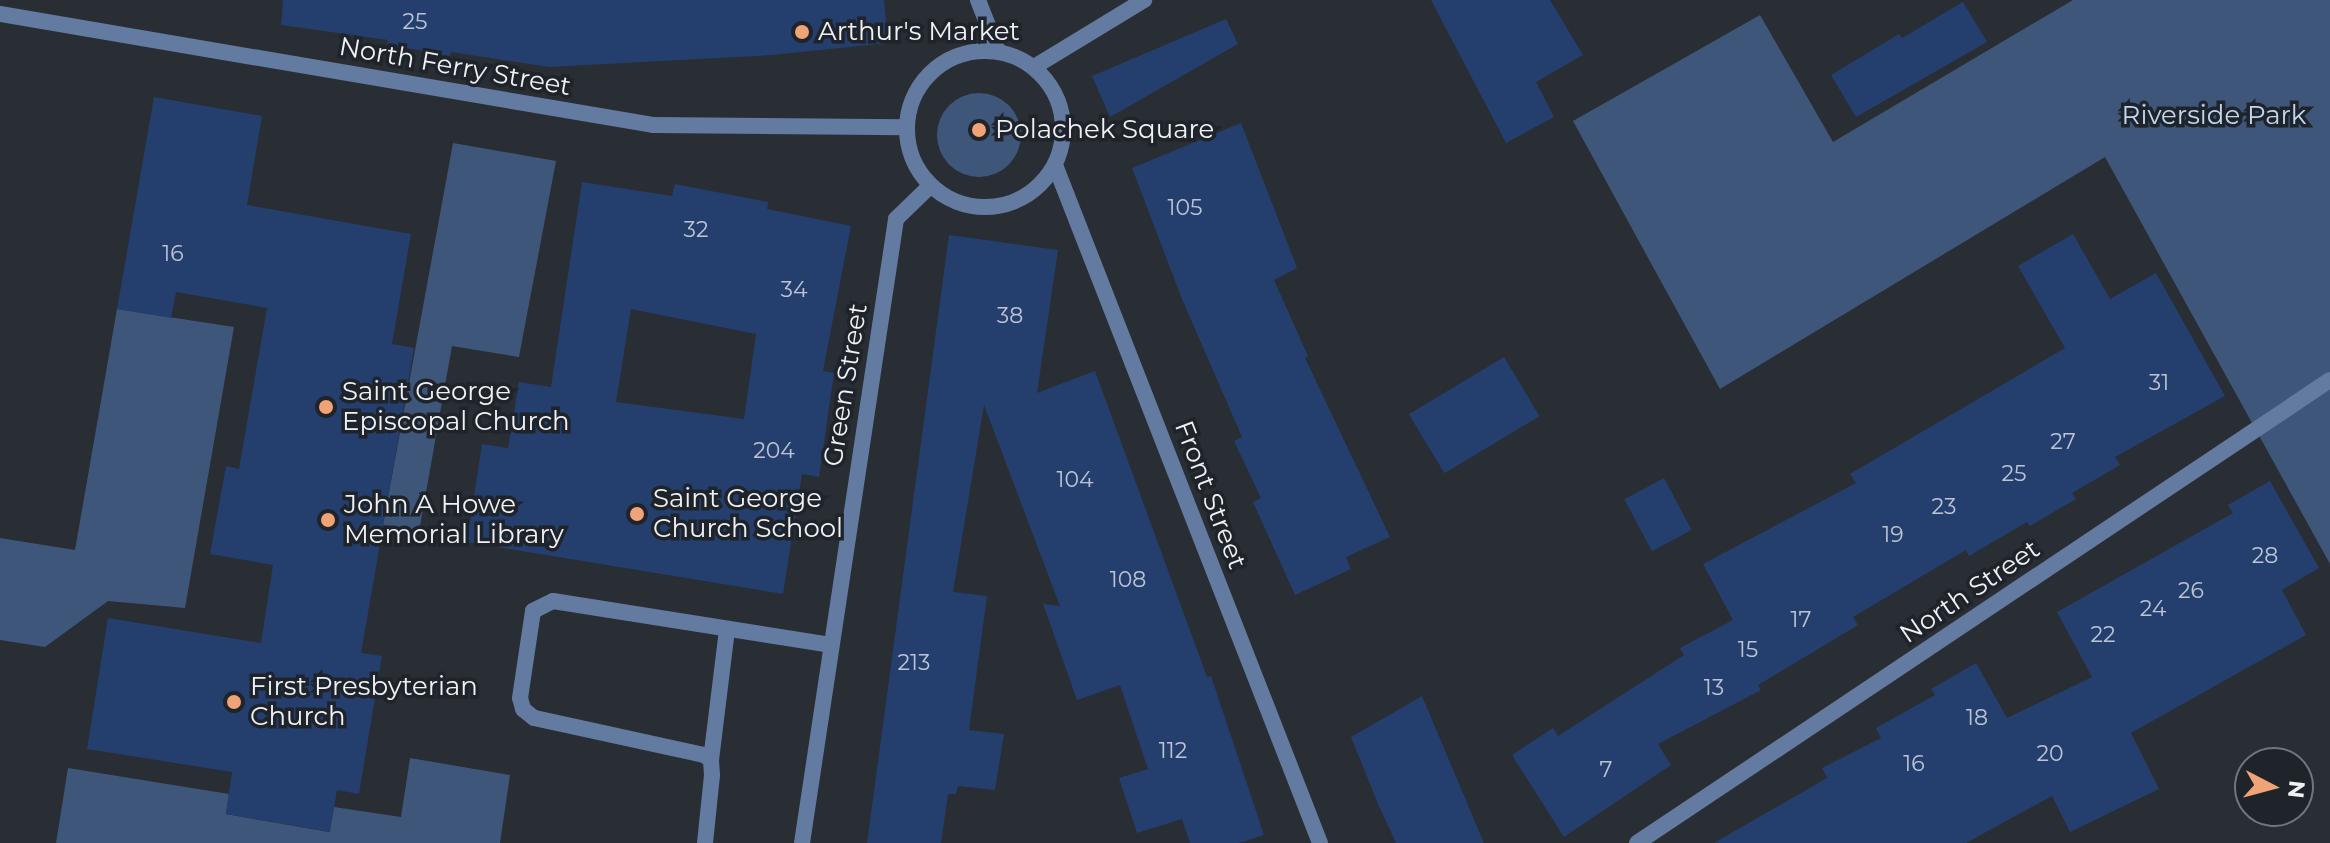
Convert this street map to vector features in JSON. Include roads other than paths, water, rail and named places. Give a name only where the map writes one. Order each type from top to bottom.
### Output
[{"type":"street","points":[[978,0],[998,51]]},
{"type":"street","points":[[1034,67],[1144,0]]},
{"type":"street","name":"North Ferry Street","points":[[0,14],[653,125],[907,127]]},
{"type":"street","points":[[971,51],[998,51],[1017,56],[1034,67],[1052,87],[1063,113],[1063,140],[1055,165],[1030,192],[998,207],[974,207],[950,199],[930,186],[909,149],[907,127],[912,101],[925,78],[946,60],[971,51]]},
{"type":"street","name":"Front Street","points":[[1055,165],[1320,843]]},
{"type":"street","name":"Green Street","points":[[802,843],[896,219],[930,186]]},
{"type":"street","name":"North Street","points":[[1637,843],[2330,380]]},
{"type":"street","points":[[711,760],[704,755],[534,718],[523,709],[520,698],[527,632],[533,611],[553,601],[831,645]]},
{"type":"street","points":[[705,843],[711,760],[727,629]]},
{"type":"place","name":"Arthur's Market","points":[[802,32]]},
{"type":"place","name":"Polachek Square","points":[[979,130]]},
{"type":"place","name":"Saint George Episcopal Church","points":[[326,407]]},
{"type":"place","name":"Saint George Church School","points":[[637,514]]},
{"type":"place","name":"John A Howe Memorial Library","points":[[328,520]]},
{"type":"place","name":"First Presbyterian Church","points":[[234,702]]},
{"type":"park label","name":"Riverside Park","points":[[2214,116]]}]
